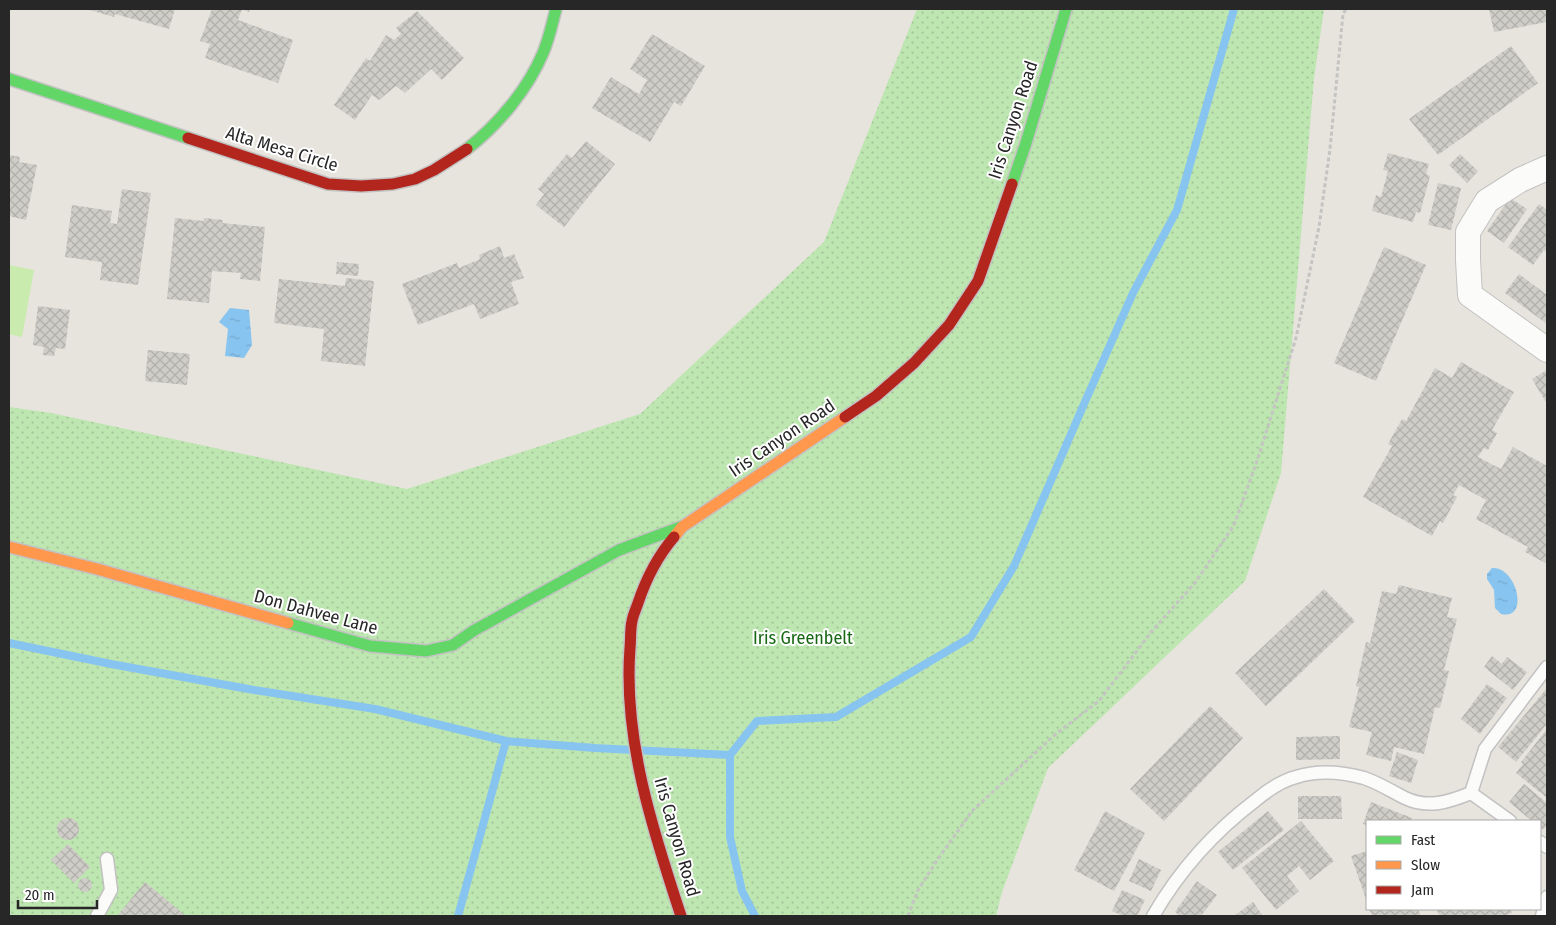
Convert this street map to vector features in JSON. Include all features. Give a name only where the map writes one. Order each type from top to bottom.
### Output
[{"type":"street","name":"Alta Mesa Circle","points":[[9,79],[328,184],[358,187],[383,186],[415,179],[450,162],[476,140],[524,88],[549,36],[556,9]]},
{"type":"street","name":"Iris Canyon Road","points":[[681,916],[660,853],[631,725],[628,674],[632,621],[645,582],[662,551],[682,527],[876,396],[914,364],[949,325],[978,281],[1026,142],[1066,9]]},
{"type":"street","points":[[1547,168],[1520,180],[1486,202],[1468,232],[1468,260],[1470,295],[1547,350]]},
{"type":"street","name":"Don Dahvee Lane","points":[[9,547],[97,568],[370,646],[426,651],[453,645],[619,550],[682,527]]},
{"type":"lane","points":[[1471,793],[1485,749],[1547,667]]},
{"type":"lane","points":[[1153,916],[1186,868],[1218,833],[1241,811],[1264,793],[1294,777],[1323,773],[1353,775],[1379,783],[1404,797],[1424,804],[1451,801],[1471,793]]},
{"type":"lane","points":[[1471,793],[1509,820]]},
{"type":"lane","points":[[97,916],[111,890],[107,859]]},
{"type":"lane","points":[[1542,916],[1547,897]]},
{"type":"path","points":[[908,916],[918,890],[938,858],[972,811],[1057,733],[1099,701],[1152,632],[1195,583],[1234,525],[1296,338],[1322,207],[1346,9]]},
{"type":"green space","name":"Iris Greenbelt","points":[[917,9],[1324,9],[1314,78],[1281,473],[1245,581],[1048,768],[1002,892],[996,916],[9,916],[9,407],[51,413],[407,489],[640,414],[824,242]]},
{"type":"green space","points":[[9,265],[34,270],[22,337],[9,334]]},
{"type":"water","points":[[230,308],[249,310],[252,345],[244,358],[225,356],[228,329],[219,322]]},
{"type":"water","points":[[1492,568],[1501,570],[1508,575],[1517,593],[1515,609],[1510,614],[1501,614],[1495,608],[1494,590],[1487,579],[1487,574]]},
{"type":"building","points":[[86,9],[175,9],[169,29],[115,14],[114,17]]},
{"type":"building","points":[[212,9],[242,9],[238,20],[293,40],[278,83],[205,58],[210,44],[200,41]]},
{"type":"building","points":[[1489,9],[1547,9],[1547,22],[1494,32]]},
{"type":"building","points":[[417,11],[464,58],[442,80],[431,69],[405,93],[396,86],[379,100],[372,95],[355,120],[334,105],[366,58],[370,61],[386,35],[394,40],[401,34],[396,28]]},
{"type":"building","points":[[652,34],[705,66],[681,106],[674,102],[650,142],[592,108],[611,77],[639,94],[647,80],[630,69]]},
{"type":"building","points":[[1511,46],[1538,83],[1438,155],[1409,119]]},
{"type":"building","points":[[586,141],[615,164],[564,227],[536,205],[544,194],[538,189],[567,154],[572,158]]},
{"type":"building","points":[[1388,153],[1429,164],[1426,174],[1430,176],[1420,213],[1416,212],[1413,222],[1372,211],[1376,195],[1381,197],[1388,171],[1383,170]]},
{"type":"building","points":[[1460,154],[1478,171],[1467,183],[1449,165]]},
{"type":"building","points":[[9,155],[20,157],[19,162],[37,165],[26,220],[9,216]]},
{"type":"building","points":[[1438,183],[1461,188],[1451,230],[1428,225]]},
{"type":"building","points":[[122,189],[151,193],[138,285],[100,280],[102,262],[65,257],[72,205],[112,211],[110,223],[117,224]]},
{"type":"building","points":[[1510,198],[1527,209],[1504,243],[1487,231]]},
{"type":"building","points":[[1539,204],[1547,210],[1547,252],[1544,250],[1533,265],[1508,247]]},
{"type":"building","points":[[175,218],[203,221],[204,218],[223,220],[222,223],[265,227],[260,281],[240,279],[241,273],[212,271],[209,303],[167,299]]},
{"type":"building","points":[[500,246],[504,258],[514,254],[524,278],[511,282],[519,304],[480,319],[474,304],[418,325],[402,284],[457,263],[459,268],[480,259],[479,255]]},
{"type":"building","points":[[1384,247],[1426,265],[1376,381],[1334,363]]},
{"type":"building","points":[[337,262],[359,264],[358,276],[336,274]]},
{"type":"building","points":[[1519,274],[1547,295],[1547,324],[1505,293]]},
{"type":"building","points":[[346,278],[374,281],[365,366],[321,361],[324,329],[274,323],[279,279],[345,286]]},
{"type":"building","points":[[38,306],[70,310],[65,349],[56,348],[54,356],[43,355],[44,347],[33,345]]},
{"type":"building","points":[[148,350],[190,354],[187,385],[145,381]]},
{"type":"building","points":[[1461,362],[1514,392],[1492,430],[1497,433],[1488,450],[1484,448],[1478,457],[1501,469],[1513,447],[1547,466],[1547,564],[1525,552],[1528,547],[1476,519],[1486,500],[1459,485],[1453,495],[1457,497],[1443,523],[1440,521],[1432,536],[1363,497],[1392,446],[1388,444],[1402,419],[1406,421],[1435,368],[1452,378]]},
{"type":"building","points":[[1547,370],[1547,404],[1532,379]]},
{"type":"building","points":[[1399,585],[1452,598],[1447,617],[1457,619],[1444,670],[1449,671],[1440,708],[1435,707],[1424,754],[1394,747],[1391,761],[1366,755],[1372,732],[1349,727],[1359,687],[1356,686],[1366,642],[1370,643],[1382,591],[1396,594]]},
{"type":"building","points":[[1324,589],[1355,621],[1266,706],[1235,673]]},
{"type":"building","points":[[1492,656],[1502,664],[1507,657],[1527,672],[1513,690],[1484,667]]},
{"type":"building","points":[[1487,684],[1507,698],[1480,734],[1461,719]]},
{"type":"building","points":[[1547,688],[1547,724],[1516,762],[1498,747]]},
{"type":"building","points":[[1210,706],[1243,738],[1164,821],[1130,789]]},
{"type":"building","points":[[1547,729],[1547,798],[1516,773],[1523,764],[1521,762]]},
{"type":"building","points":[[1340,736],[1340,759],[1296,760],[1296,737]]},
{"type":"building","points":[[1397,752],[1418,760],[1411,783],[1389,776]]},
{"type":"building","points":[[1524,784],[1547,803],[1547,824],[1543,830],[1541,828],[1541,820],[1531,820],[1509,802]]},
{"type":"building","points":[[1298,796],[1341,796],[1342,819],[1298,819]]},
{"type":"building","points":[[1371,802],[1412,818],[1411,820],[1366,820],[1366,825],[1363,824]]},
{"type":"building","points":[[1105,811],[1145,833],[1114,891],[1074,870]]},
{"type":"building","points":[[1268,811],[1284,830],[1233,870],[1218,852]]},
{"type":"building","points":[[68,818],[76,821],[79,829],[76,837],[68,840],[60,837],[57,829],[60,821]]},
{"type":"building","points":[[1301,821],[1334,861],[1310,880],[1299,866],[1287,876],[1299,891],[1276,910],[1242,868]]},
{"type":"building","points":[[68,844],[90,867],[74,883],[51,860]]},
{"type":"building","points":[[1366,851],[1366,899],[1351,856]]},
{"type":"building","points":[[1139,859],[1161,870],[1151,891],[1129,881]]},
{"type":"building","points":[[82,878],[88,878],[92,885],[88,892],[82,892],[78,888],[78,882]]},
{"type":"building","points":[[1197,881],[1217,895],[1201,916],[1180,916],[1175,912]]},
{"type":"building","points":[[145,882],[186,916],[117,916]]},
{"type":"building","points":[[1122,890],[1145,900],[1137,916],[1123,916],[1112,911]]},
{"type":"building","points":[[1253,902],[1263,916],[1234,916]]},
{"type":"building","points":[[1369,910],[1418,910],[1421,916],[1372,916]]},
{"type":"building","points":[[1437,910],[1510,910],[1512,913],[1504,916],[1440,916]]},
{"type":"waterway","points":[[755,916],[742,891],[730,837],[730,755],[757,721],[836,717],[971,637],[1014,566],[1133,293],[1177,210],[1234,9]]},
{"type":"waterway","points":[[9,643],[254,690],[375,709],[506,741],[730,755]]},
{"type":"waterway","points":[[458,916],[506,741]]},
{"type":"traffic: fast","points":[[467,149],[501,118],[521,93],[545,48],[556,9]]},
{"type":"traffic: fast","points":[[1012,184],[1066,9]]},
{"type":"traffic: fast","points":[[9,79],[188,138]]},
{"type":"traffic: fast","points":[[288,623],[370,646],[426,651],[453,645],[473,631],[619,550],[681,527]]},
{"type":"traffic: slow","points":[[674,537],[682,527],[845,417]]},
{"type":"traffic: slow","points":[[9,547],[97,569],[288,623]]},
{"type":"traffic: jam","points":[[188,138],[328,184],[361,186],[393,184],[415,179],[434,170],[467,149]]},
{"type":"traffic: jam","points":[[845,417],[876,396],[914,363],[949,325],[978,281],[1012,184]]},
{"type":"traffic: jam","points":[[674,537],[662,552],[653,568],[633,616],[631,624],[629,682],[631,716],[642,784],[660,851],[681,916]]}]
